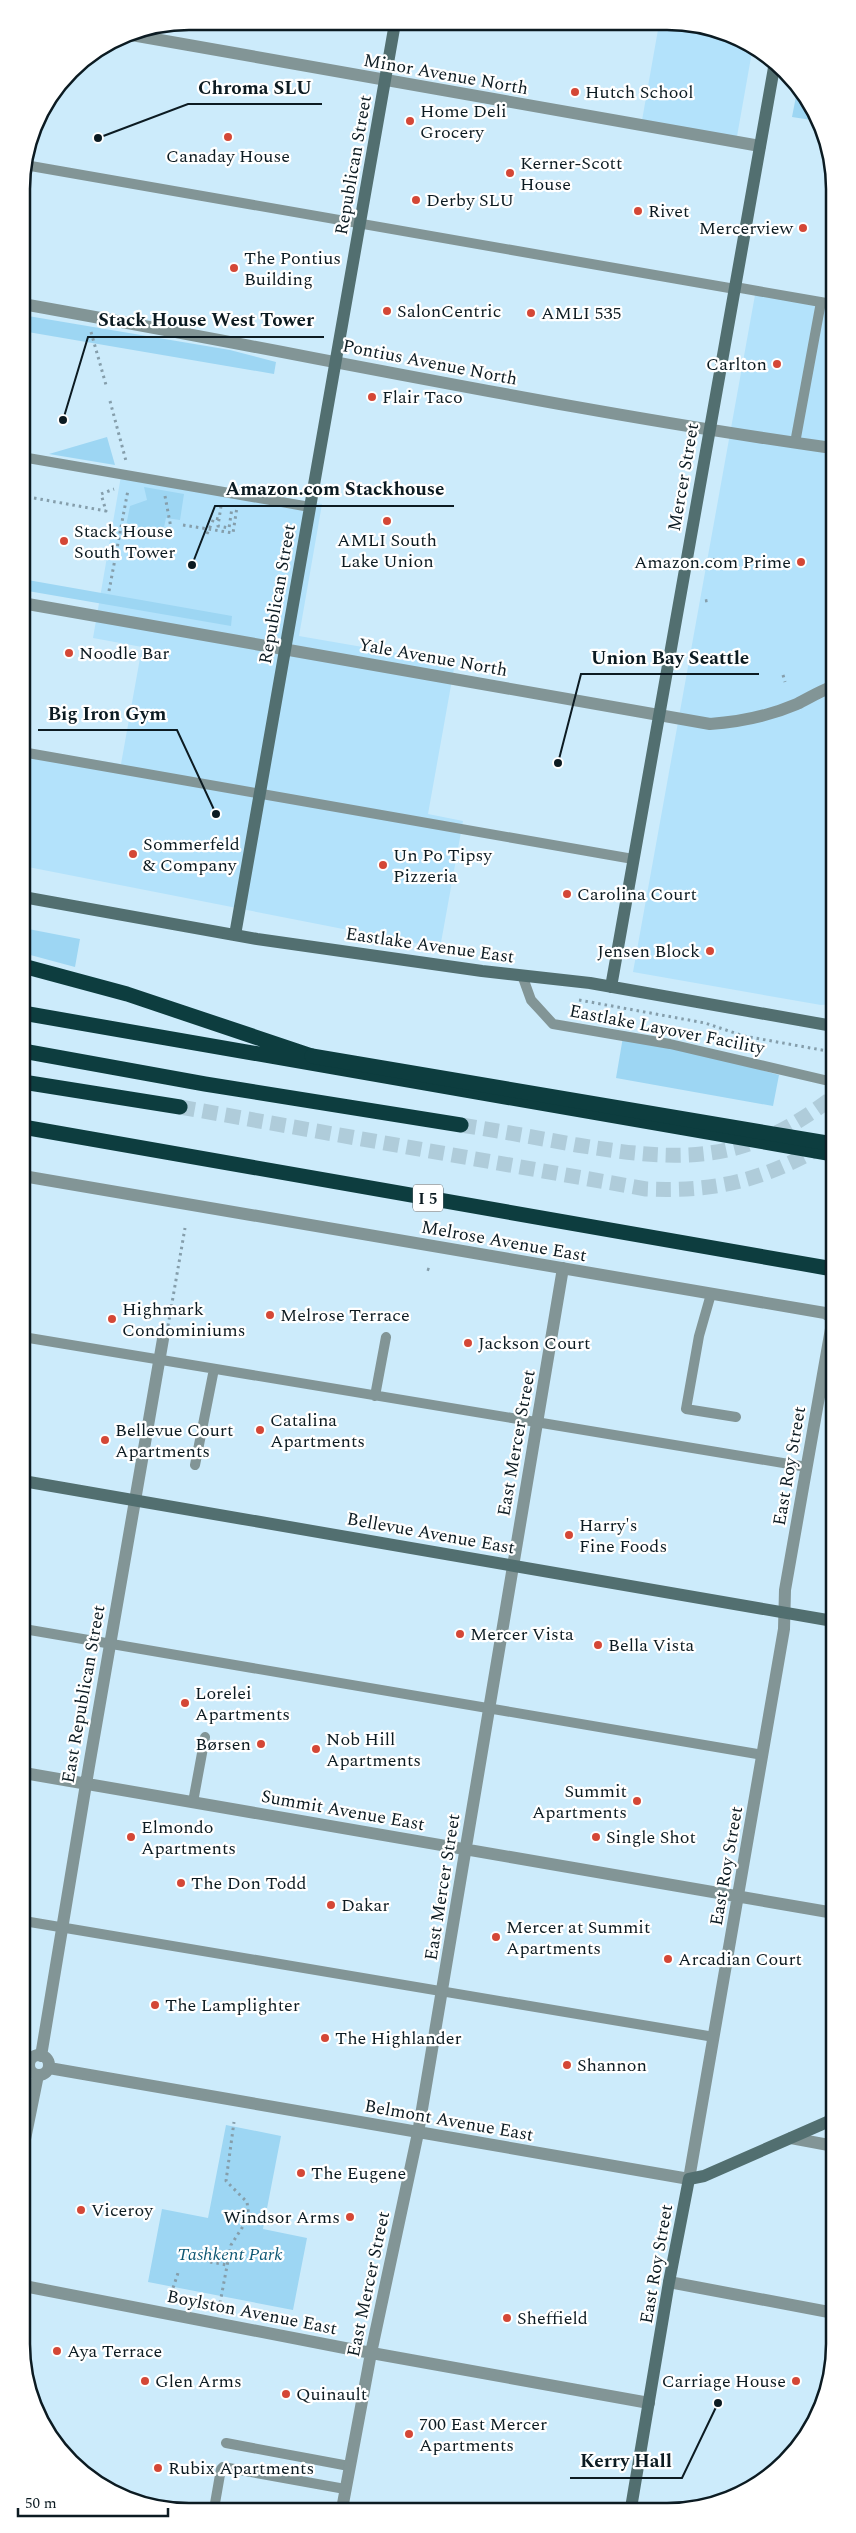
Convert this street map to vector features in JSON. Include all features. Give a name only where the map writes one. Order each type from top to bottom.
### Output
[{"type":"highway","points":[[30,968],[127,994],[312,1056]]},
{"type":"highway","points":[[30,1007],[826,1143]]},
{"type":"highway","points":[[30,1014],[826,1153]]},
{"type":"highway","points":[[30,1052],[205,1084],[461,1125]]},
{"type":"highway","points":[[30,1083],[180,1108]]},
{"type":"highway","name":"I 5","points":[[30,1128],[826,1268]]},
{"type":"street","name":"Republican Street","points":[[234,935],[394,30]]},
{"type":"street","name":"Minor Avenue North","points":[[142,37],[385,82],[760,146]]},
{"type":"street","name":"Mercer Street","points":[[611,987],[773,72]]},
{"type":"street","name":"Pontius Avenue North","points":[[30,305],[336,361],[390,374],[710,430],[826,447]]},
{"type":"street","name":"Yale Avenue North","points":[[30,604],[710,724],[740,722],[795,704],[826,690]]},
{"type":"street","name":"Eastlake Avenue East","points":[[30,898],[234,935],[611,987],[826,1025]]},
{"type":"street","name":"Melrose Avenue East","points":[[30,1177],[826,1314]]},
{"type":"street","name":"East Mercer Street","points":[[343,2503],[371,2353],[418,2133],[563,1268]]},
{"type":"street","name":"East Republican Street","points":[[41,2056],[110,1644],[165,1334]]},
{"type":"street","name":"East Roy Street","points":[[632,2503],[669,2282],[689,2179],[763,1755],[784,1612],[785,1590],[826,1358]]},
{"type":"street","name":"Bellevue Avenue East","points":[[30,1482],[826,1620]]},
{"type":"street","name":"Summit Avenue East","points":[[30,1774],[826,1911]]},
{"type":"street","points":[[30,2060],[33,2057],[41,2056],[48,2060],[49,2068],[46,2072],[38,2075],[30,2070]]},
{"type":"street","name":"Belmont Avenue East","points":[[49,2068],[689,2179],[704,2176],[826,2123]]},
{"type":"street","points":[[30,2114],[38,2075]]},
{"type":"street","points":[[791,2138],[826,2145]]},
{"type":"street","points":[[669,2282],[826,2311]]},
{"type":"street","name":"Boylston Avenue East","points":[[30,2287],[371,2353],[649,2403]]},
{"type":"lane","points":[[31,166],[826,303],[795,442]]},
{"type":"lane","points":[[30,457],[310,507]]},
{"type":"lane","points":[[30,753],[633,859]]},
{"type":"lane","name":"Eastlake Layover Facility","points":[[522,975],[531,1000],[553,1024],[670,1044],[826,1080]]},
{"type":"lane","points":[[710,1294],[699,1336],[686,1409],[736,1417]]},
{"type":"lane","points":[[30,1337],[538,1424],[807,1467]]},
{"type":"lane","points":[[375,1396],[386,1337]]},
{"type":"lane","points":[[195,1465],[214,1369]]},
{"type":"lane","points":[[30,1630],[763,1755]]},
{"type":"lane","points":[[193,1802],[205,1737]]},
{"type":"lane","points":[[30,1922],[714,2037]]},
{"type":"lane","points":[[226,2443],[350,2466]]},
{"type":"lane","points":[[215,2503],[223,2466],[345,2489]]},
{"type":"path","points":[[94,343],[106,385]]},
{"type":"path","points":[[110,402],[126,461]]},
{"type":"path","points":[[162,481],[171,528]]},
{"type":"path","points":[[109,591],[129,484]]},
{"type":"path","points":[[34,498],[106,510],[101,494],[109,491]]},
{"type":"path","points":[[183,525],[233,533],[237,508],[232,507],[229,528],[218,526],[224,492]]},
{"type":"path","points":[[207,534],[214,518],[219,519]]},
{"type":"path","points":[[712,559],[718,562]]},
{"type":"path","points":[[705,601],[711,600]]},
{"type":"path","points":[[783,675],[785,682]]},
{"type":"path","points":[[576,999],[705,1023],[744,1036],[826,1051]]},
{"type":"path","points":[[165,1334],[185,1228]]},
{"type":"path","points":[[220,2303],[233,2241],[249,2217],[247,2202],[226,2181],[234,2122]]},
{"type":"path","points":[[210,2262],[227,2265]]},
{"type":"path","points":[[171,2294],[179,2270]]},
{"type":"shaded area","points":[[658,30],[677,30],[718,38],[751,55],[736,142],[641,126]]},
{"type":"shaded area","points":[[755,295],[826,307],[826,1005],[633,972]]},
{"type":"shaded area","points":[[122,470],[322,504],[299,636],[455,663],[428,814],[463,821],[440,948],[30,867],[30,749],[121,764],[142,647],[93,638]]},
{"type":"green space","points":[[796,96],[810,120],[792,117]]},
{"type":"green space","points":[[30,316],[230,350],[276,362],[274,374],[30,332]]},
{"type":"green space","points":[[107,437],[115,465],[49,454]]},
{"type":"green space","points":[[144,487],[184,494],[180,520],[166,518],[163,532],[126,526],[130,506],[147,500]]},
{"type":"green space","points":[[30,580],[232,616],[231,626],[30,591]]},
{"type":"green space","points":[[30,929],[80,939],[75,967],[30,955]]},
{"type":"green space","points":[[624,1031],[779,1075],[773,1106],[616,1078]]},
{"type":"green space","name":"Tashkent Park","points":[[226,2125],[281,2136],[263,2229],[307,2238],[293,2310],[148,2282],[162,2209],[208,2218]]},
{"type":"tunnel","points":[[461,1125],[614,1151],[680,1155],[711,1153],[741,1147],[770,1136],[801,1119],[826,1102]]},
{"type":"tunnel","points":[[180,1107],[646,1189],[694,1188],[736,1182],[778,1168],[821,1147]]},
{"type":"place","name":"Hutch School","points":[[575,92]]},
{"type":"place","name":"Home Deli Grocery","points":[[410,121]]},
{"type":"place","name":"Canaday House","points":[[228,137]]},
{"type":"place","name":"Chroma SLU","points":[[98,138]]},
{"type":"place","name":"Kerner-Scott House","points":[[510,173]]},
{"type":"place","name":"Derby SLU","points":[[416,200]]},
{"type":"place","name":"Rivet","points":[[638,211]]},
{"type":"place","name":"Mercerview","points":[[803,228]]},
{"type":"place","name":"The Pontius Building","points":[[234,268]]},
{"type":"place","name":"SalonCentric","points":[[387,311]]},
{"type":"place","name":"AMLI 535","points":[[531,313]]},
{"type":"place","name":"Carlton","points":[[777,364]]},
{"type":"place","name":"Flair Taco","points":[[372,397]]},
{"type":"place","name":"Stack House West Tower","points":[[63,420]]},
{"type":"place","name":"AMLI South Lake Union","points":[[387,521]]},
{"type":"place","name":"Stack House South Tower","points":[[64,541]]},
{"type":"place","name":"Amazon.com Prime","points":[[801,562]]},
{"type":"place","name":"Amazon.com Stackhouse","points":[[192,565]]},
{"type":"place","name":"Noodle Bar","points":[[69,653]]},
{"type":"place","name":"Union Bay Seattle","points":[[558,763]]},
{"type":"place","name":"Big Iron Gym","points":[[216,814]]},
{"type":"place","name":"Sommerfeld & Company","points":[[133,854]]},
{"type":"place","name":"Un Po Tipsy Pizzeria","points":[[383,865]]},
{"type":"place","name":"Carolina Court","points":[[567,894]]},
{"type":"place","name":"Jensen Block","points":[[710,951]]},
{"type":"place","name":"Melrose Terrace","points":[[270,1315]]},
{"type":"place","name":"Highmark Condominiums","points":[[112,1319]]},
{"type":"place","name":"Jackson Court","points":[[468,1343]]},
{"type":"place","name":"Catalina Apartments","points":[[260,1430]]},
{"type":"place","name":"Bellevue Court Apartments","points":[[105,1440]]},
{"type":"place","name":"Harry's Fine Foods","points":[[569,1535]]},
{"type":"place","name":"Mercer Vista","points":[[460,1634]]},
{"type":"place","name":"Bella Vista","points":[[598,1645]]},
{"type":"place","name":"Lorelei Apartments","points":[[185,1703]]},
{"type":"place","name":"Børsen","points":[[261,1744]]},
{"type":"place","name":"Nob Hill Apartments","points":[[316,1749]]},
{"type":"place","name":"Summit Apartments","points":[[637,1801]]},
{"type":"place","name":"Elmondo Apartments","points":[[131,1837]]},
{"type":"place","name":"Single Shot","points":[[596,1837]]},
{"type":"place","name":"The Don Todd","points":[[181,1883]]},
{"type":"place","name":"Dakar","points":[[331,1905]]},
{"type":"place","name":"Mercer at Summit Apartments","points":[[496,1937]]},
{"type":"place","name":"Arcadian Court","points":[[668,1959]]},
{"type":"place","name":"The Lamplighter","points":[[155,2005]]},
{"type":"place","name":"The Highlander","points":[[325,2038]]},
{"type":"place","name":"Shannon","points":[[567,2065]]},
{"type":"place","name":"The Eugene","points":[[301,2173]]},
{"type":"place","name":"Viceroy","points":[[81,2210]]},
{"type":"place","name":"Windsor Arms","points":[[350,2217]]},
{"type":"place","name":"Sheffield","points":[[507,2318]]},
{"type":"place","name":"Aya Terrace","points":[[57,2351]]},
{"type":"place","name":"Glen Arms","points":[[145,2381]]},
{"type":"place","name":"Carriage House","points":[[796,2381]]},
{"type":"place","name":"Quinault","points":[[286,2394]]},
{"type":"place","name":"Kerry Hall","points":[[718,2403]]},
{"type":"place","name":"700 East Mercer Apartments","points":[[409,2434]]},
{"type":"place","name":"Rubix Apartments","points":[[158,2468]]}]
